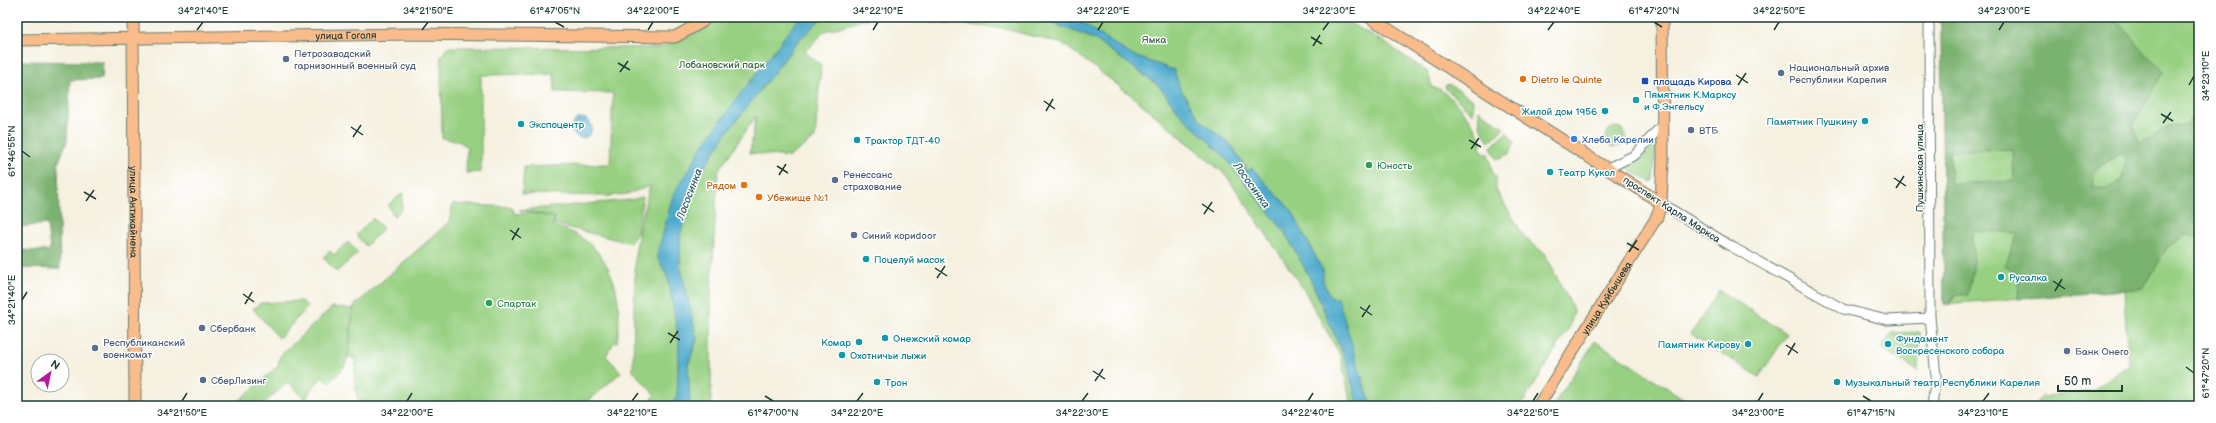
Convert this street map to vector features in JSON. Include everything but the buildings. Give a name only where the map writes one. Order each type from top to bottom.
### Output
[{"type":"main road","name":"улица Антикайнена","points":[[133,17],[135,406]]},
{"type":"main road","name":"улица Гоголя","points":[[17,40],[417,34],[675,37],[702,22],[706,17]]},
{"type":"main road","name":"проспект Карла Маркса","points":[[1370,17],[1661,203]]},
{"type":"main road","name":"улица Куйбышева","points":[[1538,406],[1657,217],[1661,203],[1663,124],[1662,17]]},
{"type":"street","name":"Пушкинская улица","points":[[1929,17],[1930,318],[1936,376],[1932,406]]},
{"type":"street","points":[[1608,168],[1635,155],[1663,124]]},
{"type":"street","name":"проспект Карла Маркса","points":[[1661,203],[1734,248],[1843,310],[1887,320],[1930,318]]},
{"type":"green space","name":"Лобановский парк","points":[[714,17],[800,17],[738,97],[662,240],[657,256],[668,278],[679,341],[677,398],[668,406],[647,406],[655,395],[633,371],[635,254],[640,224],[650,186],[627,194],[608,196],[522,194],[524,167],[610,164],[613,93],[555,92],[554,74],[481,75],[481,172],[466,173],[467,147],[460,142],[442,138],[441,57],[448,47],[659,48],[699,32]]},
{"type":"green space","points":[[823,17],[874,17],[825,31],[805,52],[821,65],[815,138],[789,157],[750,153],[756,116],[718,171],[711,294],[711,406],[690,406],[688,365],[697,339],[680,264],[680,235],[700,174],[728,131],[800,39]]},
{"type":"green space","points":[[880,17],[1037,17],[1094,39],[1158,85],[1183,117],[1225,157],[1284,231],[1311,280],[1347,364],[1358,406],[1352,406],[1340,355],[1304,290],[1226,175],[1131,95],[1063,44],[1001,28]]},
{"type":"green space","name":"Ямка","points":[[1073,17],[1339,17],[1382,41],[1428,72],[1432,87],[1441,90],[1453,101],[1469,119],[1478,133],[1482,140],[1480,145],[1481,150],[1488,154],[1493,173],[1496,176],[1496,190],[1525,238],[1545,254],[1574,311],[1570,326],[1521,406],[1373,406],[1323,281],[1323,270],[1252,168],[1248,172],[1232,146],[1201,121],[1180,88],[1174,70],[1131,55]]},
{"type":"green space","points":[[1941,17],[2199,17],[2199,406],[2033,406],[2041,397],[2093,391],[2128,365],[2124,290],[1944,304]]},
{"type":"green space","points":[[1941,17],[2113,17],[2163,72],[2133,125],[2140,143],[2169,127],[2187,124],[2197,107],[2199,111],[2199,237],[2188,234],[2168,246],[2144,288],[2018,299],[2019,277],[2005,266],[2018,233],[1973,231],[1973,269],[1968,295],[1955,295],[1949,305],[1944,304]],"holes":[[[2013,149],[2014,181],[1951,184],[1950,151]],[[2119,154],[2126,157],[2122,180],[2107,190],[2093,187],[2095,170]]]},
{"type":"green space","points":[[17,61],[103,62],[102,79],[70,80],[67,141],[58,164],[60,269],[17,268],[17,250],[50,251],[47,224],[17,227]]},
{"type":"green space","points":[[1449,84],[1473,100],[1473,114],[1446,89],[1445,86]]},
{"type":"green space","points":[[1479,110],[1504,128],[1489,142],[1480,126]]},
{"type":"green space","points":[[1616,127],[1623,130],[1626,137],[1623,144],[1616,147],[1609,144],[1606,137],[1609,130]]},
{"type":"green space","points":[[1507,132],[1515,143],[1509,154],[1497,159],[1491,147]]},
{"type":"green space","points":[[1657,139],[1653,181],[1651,182],[1623,166],[1646,153]]},
{"type":"green space","points":[[403,193],[402,209],[394,216],[388,205]]},
{"type":"green space","points":[[643,197],[637,233],[630,243],[554,224],[555,217],[519,210],[630,200]]},
{"type":"green space","name":"Спартак","points":[[453,204],[512,207],[515,214],[529,213],[554,217],[553,226],[572,233],[588,242],[600,255],[609,270],[615,286],[619,323],[617,342],[614,342],[606,356],[621,372],[583,406],[368,406],[367,401],[358,402],[354,377],[356,360],[348,356],[354,306],[449,222]]},
{"type":"green space","points":[[373,218],[383,229],[366,246],[356,235]]},
{"type":"green space","points":[[348,242],[358,253],[336,272],[323,257],[330,251],[334,255]]},
{"type":"green space","points":[[1719,290],[1787,334],[1759,377],[1691,334]]},
{"type":"green space","points":[[302,301],[308,307],[279,338],[253,309],[261,303]]},
{"type":"green space","points":[[332,307],[353,309],[348,356],[343,368],[338,374],[329,383],[322,378],[311,389],[306,400],[288,382],[261,406],[233,406],[278,366],[280,356]]},
{"type":"green space","points":[[1920,332],[1918,371],[1881,348],[1892,333]]},
{"type":"green space","points":[[1595,341],[1695,406],[1553,406]]},
{"type":"water","name":"Лососинка","points":[[800,17],[823,17],[800,39],[728,131],[700,174],[680,235],[680,264],[697,339],[688,365],[690,406],[668,406],[677,398],[679,341],[668,278],[657,256],[673,195],[703,145]]},
{"type":"water","name":"Лососинка","points":[[1037,17],[1073,17],[1131,55],[1174,70],[1180,88],[1201,121],[1232,146],[1247,172],[1252,168],[1292,211],[1323,271],[1323,281],[1330,297],[1338,298],[1366,391],[1373,406],[1358,406],[1347,364],[1311,280],[1284,231],[1225,157],[1183,117],[1158,85],[1094,39]]},
{"type":"water","points":[[582,118],[589,121],[592,128],[589,135],[582,138],[575,135],[572,128],[575,121]]},
{"type":"place","name":"Петрозаводский гарнизонный военный суд","points":[[286,59]]},
{"type":"place","name":"Национальный архив Республики Карелия","points":[[1781,73]]},
{"type":"place","name":"Dietro le Quinte","points":[[1523,79]]},
{"type":"place","name":"площадь Кирова","points":[[1645,81]]},
{"type":"place","name":"Пямятник К.Марксу и Ф.Энгельсу","points":[[1636,100]]},
{"type":"place","name":"Жилой дом 1956","points":[[1605,111]]},
{"type":"place","name":"Памятник Пушкину","points":[[1865,121]]},
{"type":"place","name":"Экспоцентр","points":[[521,124]]},
{"type":"place","name":"ВТБ","points":[[1691,130]]},
{"type":"place","name":"Хлеба Карелии","points":[[1574,139]]},
{"type":"place","name":"Трактор ТДТ-40","points":[[857,140]]},
{"type":"place","name":"Юность","points":[[1369,165]]},
{"type":"place","name":"Театр Кукол","points":[[1550,172]]},
{"type":"place","name":"Ренессанс страхование","points":[[835,180]]},
{"type":"place","name":"Рядом","points":[[744,185]]},
{"type":"place","name":"Убежище №1","points":[[759,197]]},
{"type":"place","name":"Синий кориdoor","points":[[854,235]]},
{"type":"place","name":"Поцелуй масок","points":[[866,259]]},
{"type":"place","name":"Русалка","points":[[2001,277]]},
{"type":"place","name":"Спартак","points":[[489,303]]},
{"type":"place","name":"Сбербанк","points":[[202,328]]},
{"type":"place","name":"Онежский комар","points":[[885,338]]},
{"type":"place","name":"Комар","points":[[859,342]]},
{"type":"place","name":"Памятник Кирову","points":[[1748,344]]},
{"type":"place","name":"Фундамент Воскресенского собора","points":[[1888,344]]},
{"type":"place","name":"Республиканский военкомат","points":[[95,348]]},
{"type":"place","name":"Банк Онего","points":[[2067,351]]},
{"type":"place","name":"Охотничьи лыжи","points":[[842,355]]},
{"type":"place","name":"СберЛизинг","points":[[203,380]]},
{"type":"place","name":"Трон","points":[[877,382]]},
{"type":"place","name":"Музыкальный театр Республики Карелия","points":[[1837,382]]}]
